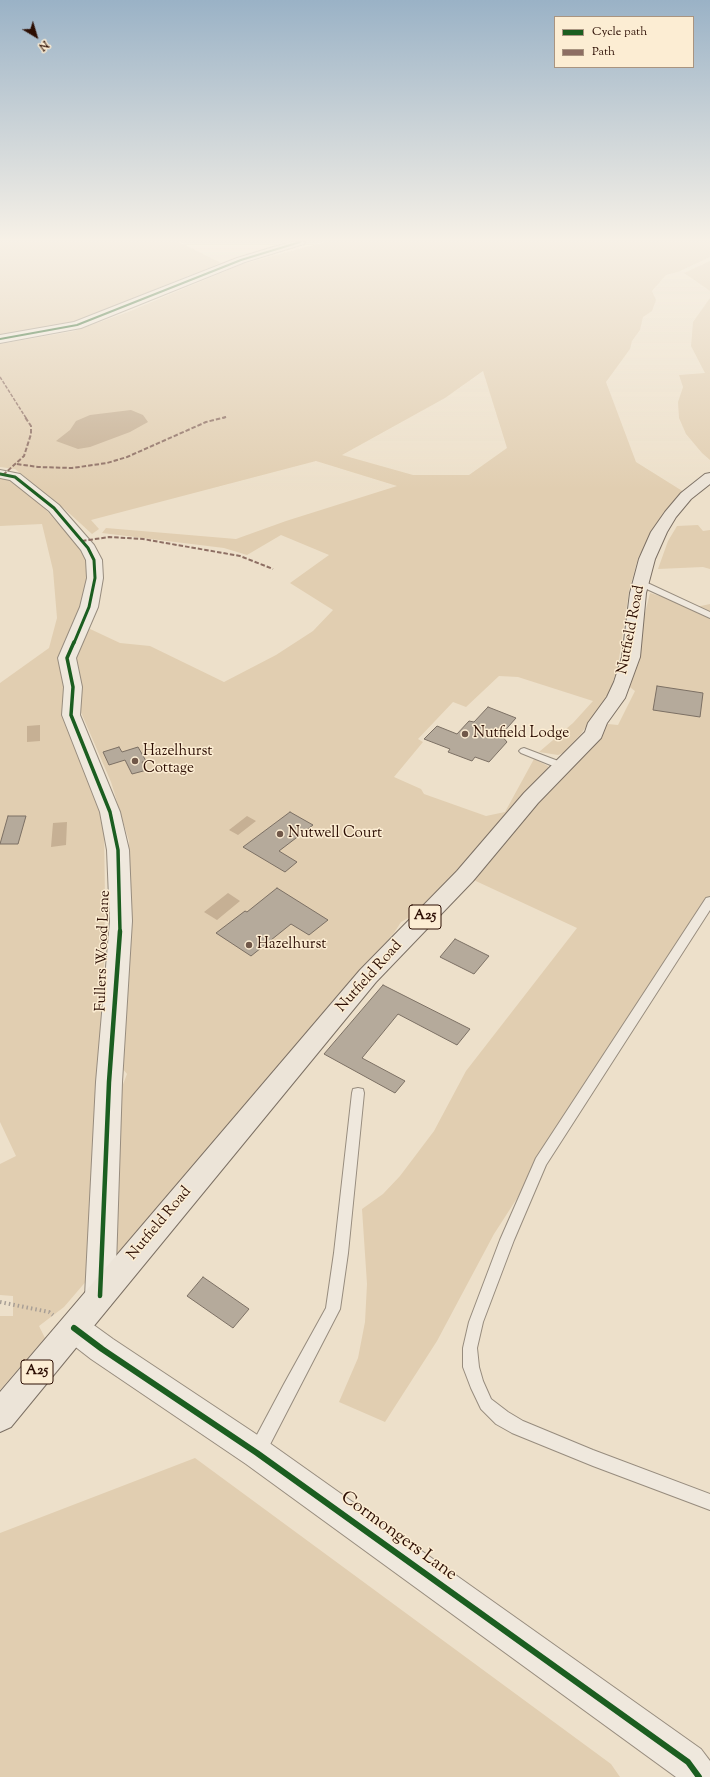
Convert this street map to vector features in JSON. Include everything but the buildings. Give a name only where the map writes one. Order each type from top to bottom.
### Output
[{"type":"main road","name":"Nutfield Road","points":[[0,1416],[368,976],[465,876],[531,798],[594,734],[598,723],[616,698],[623,682],[631,656],[641,583],[650,552],[659,532],[670,515],[686,496],[710,477]]},
{"type":"street","points":[[0,339],[77,325]]},
{"type":"street","name":"Fullers Wood Lane","points":[[0,474],[15,477],[54,508],[88,548],[94,560],[95,578],[89,607],[67,658],[73,687],[71,715],[110,812],[118,850],[121,921],[109,1082],[100,1296]]},
{"type":"street","name":"Cormongers Lane","points":[[74,1328],[102,1349],[257,1453],[688,1762],[698,1777]]},
{"type":"lane","points":[[641,583],[710,615]]},
{"type":"lane","points":[[524,751],[562,766]]},
{"type":"lane","points":[[710,900],[541,1162],[507,1240],[484,1300],[476,1322],[470,1348],[471,1367],[476,1383],[486,1404],[502,1418],[518,1427],[593,1458],[710,1502]]},
{"type":"lane","points":[[696,922],[710,913]]},
{"type":"lane","points":[[257,1453],[289,1389],[333,1309],[341,1253],[358,1093]]},
{"type":"path","points":[[0,1302],[49,1312],[74,1328]]},
{"type":"shaded area","points":[[0,325],[62,325],[0,336]]},
{"type":"shaded area","points":[[91,325],[641,325],[640,330],[632,341],[630,349],[606,382],[636,462],[684,492],[660,519],[638,558],[629,591],[618,666],[608,697],[580,735],[563,753],[558,755],[539,752],[573,723],[593,701],[518,677],[499,676],[466,707],[453,702],[418,739],[423,742],[394,777],[421,789],[424,794],[486,816],[505,812],[534,759],[548,766],[548,772],[427,908],[401,922],[394,933],[291,1051],[126,1252],[112,1258],[120,1092],[127,1074],[118,1063],[129,841],[111,782],[80,710],[76,659],[80,646],[88,628],[120,643],[150,646],[224,682],[276,655],[313,631],[333,610],[290,583],[329,555],[281,535],[247,555],[224,548],[102,533],[106,528],[236,539],[286,521],[397,486],[316,461],[91,520],[99,529],[92,534],[58,503],[15,469],[0,467],[0,344],[74,331]],"holes":[[[483,371],[507,448],[469,475],[413,475],[342,455],[445,398]]]},
{"type":"shaded area","points":[[693,325],[710,325],[710,460],[686,434],[679,418],[678,402],[683,387],[679,375],[705,373],[691,346]]},
{"type":"shaded area","points":[[131,410],[143,415],[148,422],[130,432],[90,447],[78,449],[56,441],[70,430],[76,421],[90,415]]},
{"type":"shaded area","points":[[0,478],[15,481],[32,494],[77,545],[88,564],[87,584],[81,611],[58,660],[66,678],[62,710],[65,725],[98,801],[104,827],[105,902],[103,1015],[88,1279],[64,1307],[39,1326],[45,1338],[0,1390],[0,1316],[13,1316],[13,1296],[0,1295],[0,1164],[16,1156],[0,1122],[0,683],[49,648],[57,618],[53,570],[42,524],[0,526]]},
{"type":"shaded area","points":[[698,525],[703,531],[710,530],[710,569],[703,567],[658,569],[668,541],[677,526]]},
{"type":"shaded area","points":[[650,593],[696,607],[710,604],[710,899],[494,1234],[437,1341],[385,1422],[339,1402],[358,1358],[365,1322],[367,1284],[362,1209],[383,1194],[400,1176],[434,1131],[466,1071],[577,928],[465,876],[598,723],[618,725],[635,691],[627,685]]},
{"type":"shaded area","points":[[40,725],[40,741],[27,742],[27,726]]},
{"type":"shaded area","points":[[247,816],[256,821],[238,835],[229,830]]},
{"type":"shaded area","points":[[67,822],[66,845],[51,847],[53,823]]},
{"type":"shaded area","points":[[228,893],[240,901],[217,920],[204,912]]},
{"type":"shaded area","points":[[195,1458],[611,1764],[620,1777],[0,1777],[0,1533]]},
{"type":"marked path","points":[[0,377],[31,426],[31,434],[24,456],[17,464],[3,475]]},
{"type":"marked path","points":[[17,464],[38,467],[72,468],[107,463],[127,457],[206,422],[226,417]]},
{"type":"marked path","points":[[82,541],[109,537],[143,539],[240,556],[273,569]]},
{"type":"cycle path","points":[[0,339],[77,325]]},
{"type":"cycle path","points":[[0,474],[15,477],[54,508],[88,548],[94,560],[95,578],[89,607],[67,658],[73,687],[71,715],[110,812],[118,850],[121,921],[109,1082],[100,1296]]},
{"type":"cycle path","points":[[74,1328],[102,1349],[257,1453],[688,1762],[699,1777]]},
{"type":"place","name":"Nutfield Lodge","points":[[465,734]]},
{"type":"place","name":"Hazelhurst Cottage","points":[[135,761]]},
{"type":"place","name":"Nutwell Court","points":[[280,834]]},
{"type":"place","name":"Hazelhurst","points":[[249,945]]}]
